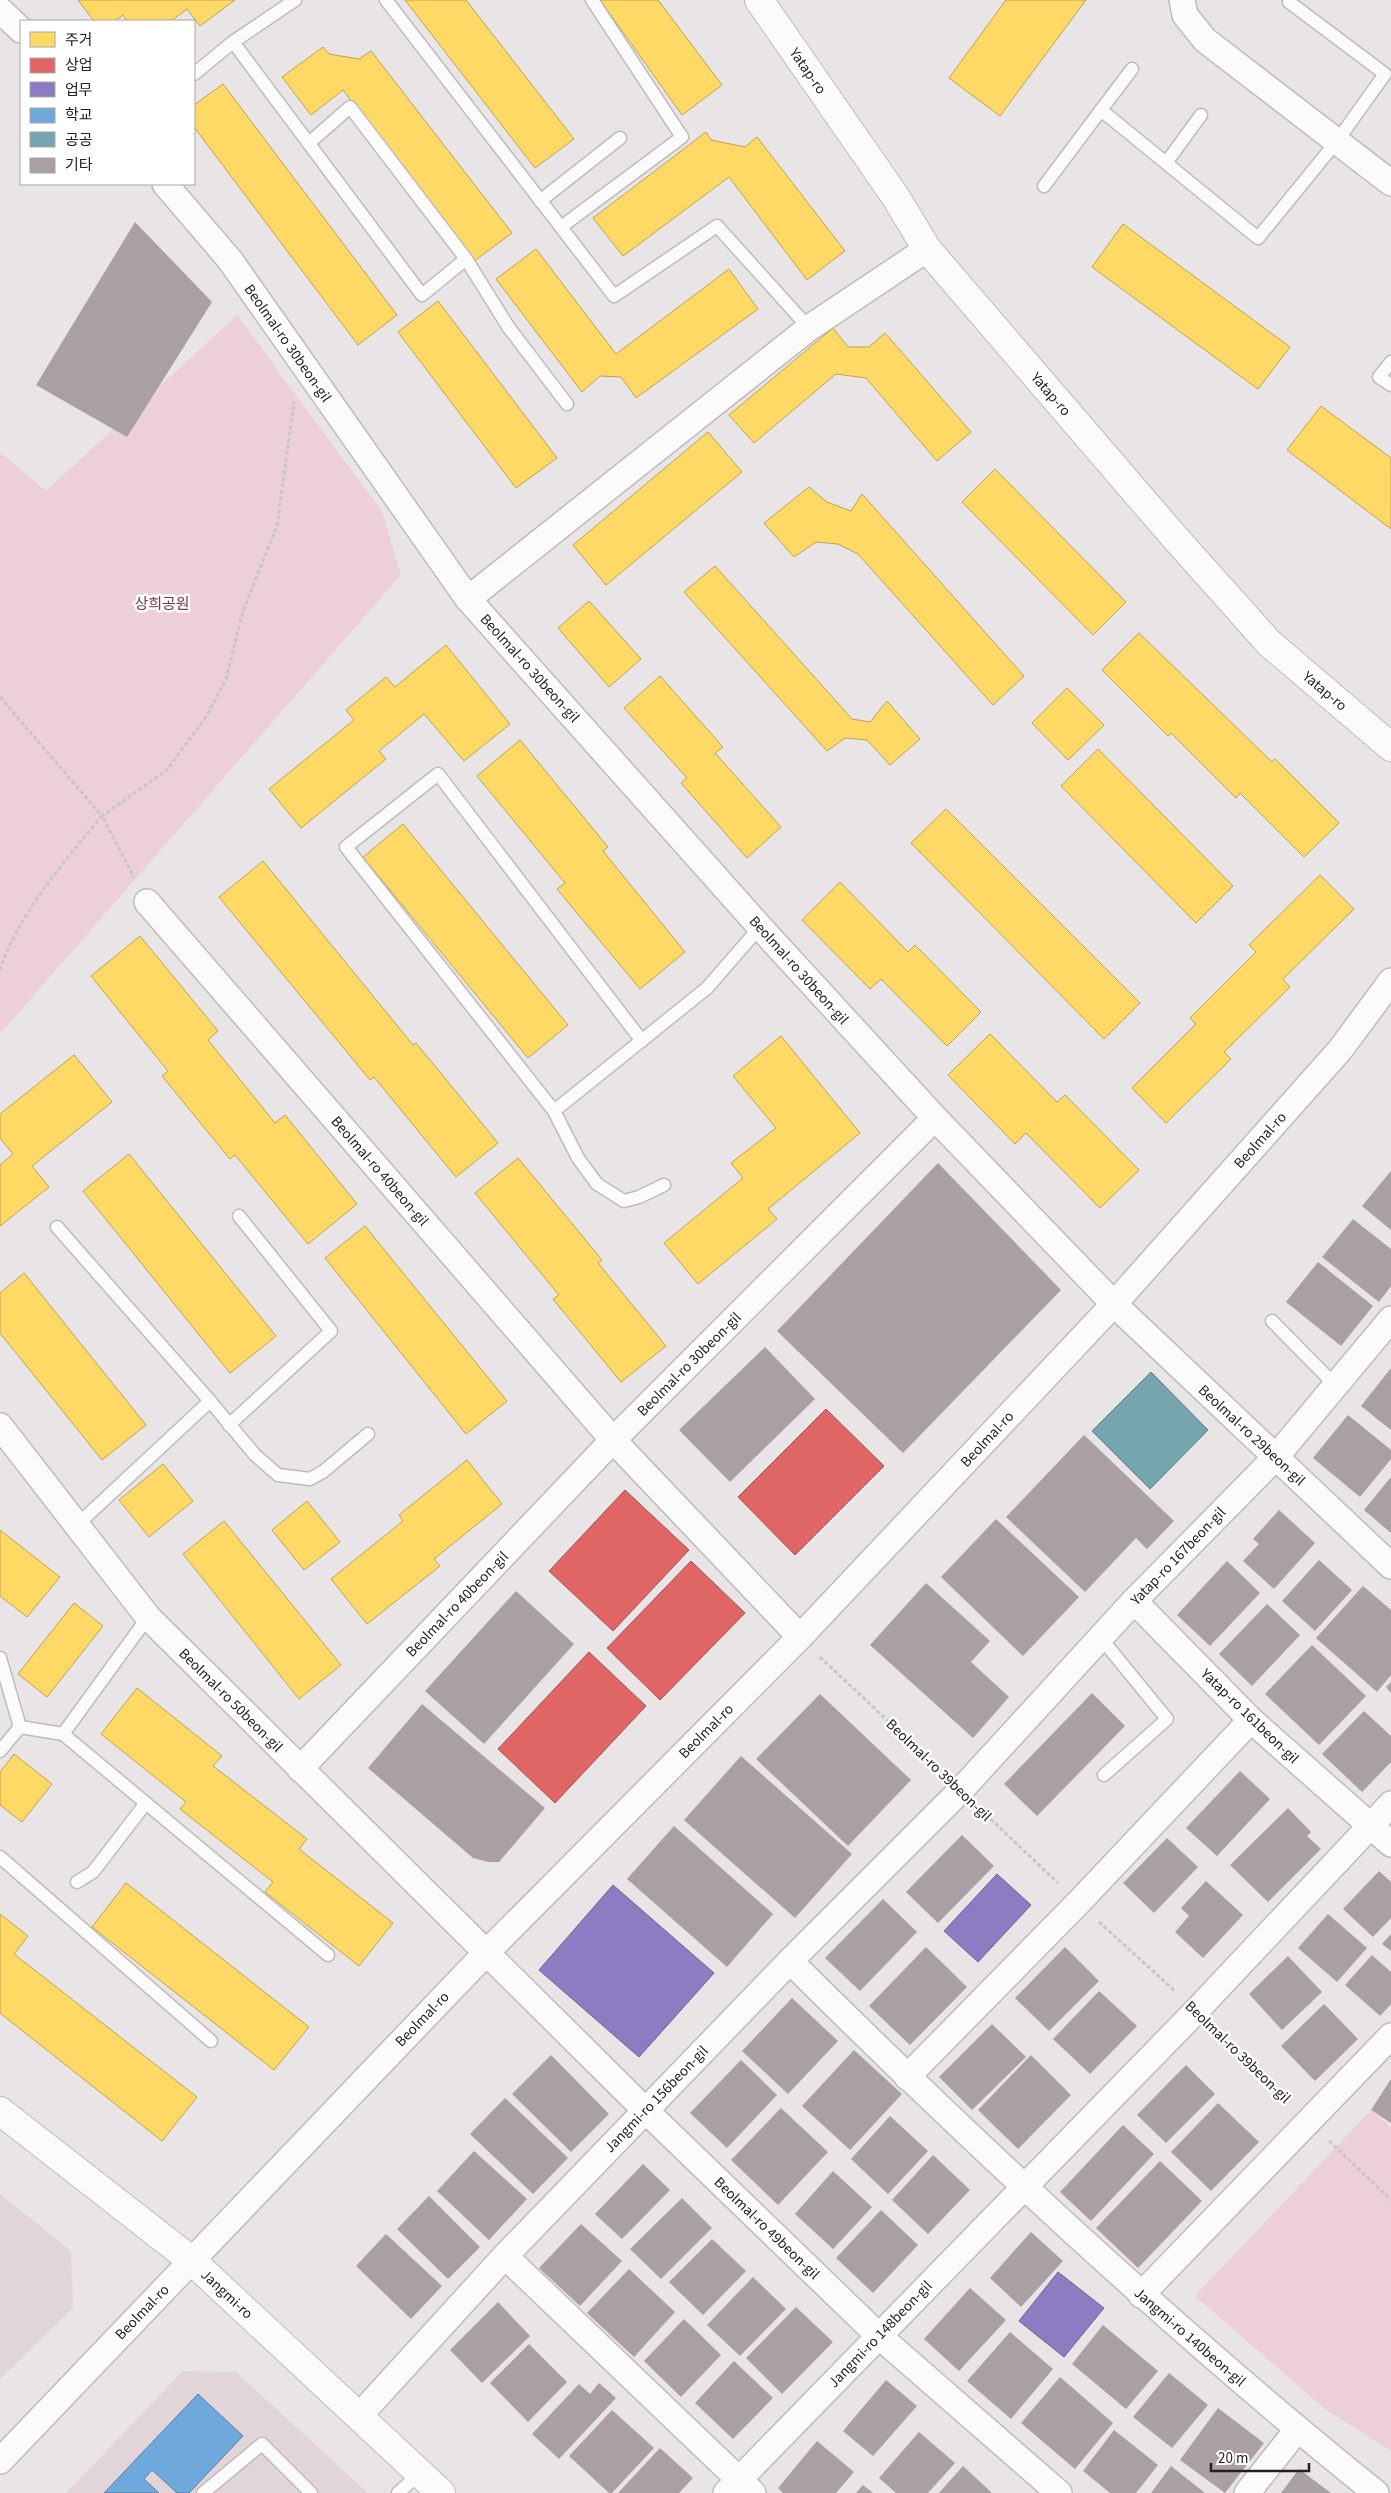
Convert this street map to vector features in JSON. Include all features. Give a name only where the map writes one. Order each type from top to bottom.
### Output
[{"type":"street","name":"Yatap-ro","points":[[759,0],[895,196],[927,249],[1170,532],[1269,643],[1391,747]]},
{"type":"street","points":[[1182,0],[1185,15],[1205,40],[1391,183]]},
{"type":"street","points":[[0,10],[20,29]]},
{"type":"street","name":"Beolmal-ro 30beon-gil","points":[[167,185],[230,260],[468,599],[760,927],[935,1118],[1114,1304]]},
{"type":"street","points":[[468,599],[809,328],[927,249]]},
{"type":"street","name":"Beolmal-ro 40beon-gil","points":[[147,902],[613,1440],[800,1637]]},
{"type":"street","name":"Beolmal-ro","points":[[0,2461],[486,1953],[800,1637],[1114,1304],[1340,1050],[1391,981]]},
{"type":"street","name":"Beolmal-ro 30beon-gil","points":[[613,1440],[935,1118]]},
{"type":"street","name":"Beolmal-ro 29beon-gil","points":[[1114,1304],[1391,1566]]},
{"type":"street","name":"Yatap-ro 167beon-gil","points":[[961,1790],[1134,1601],[1275,1458],[1391,1319]]},
{"type":"street","name":"Beolmal-ro 50beon-gil","points":[[0,1426],[148,1617],[486,1953]]},
{"type":"street","name":"Beolmal-ro 40beon-gil","points":[[300,1769],[613,1440]]},
{"type":"street","name":"Yatap-ro 161beon-gil","points":[[1134,1601],[1250,1720],[1391,1844]]},
{"type":"street","points":[[907,2077],[1078,1903],[1250,1720]]},
{"type":"street","name":"Jangmi-ro 156beon-gil","points":[[359,2416],[505,2256],[645,2110],[790,1961],[961,1790]]},
{"type":"street","points":[[1196,2011],[1391,1804]]},
{"type":"street","name":"Beolmal-ro 49beon-gil","points":[[486,1953],[878,2336],[1059,2493]]},
{"type":"street","points":[[790,1961],[1023,2188]]},
{"type":"street","name":"Jangmi-ro 148beon-gil","points":[[505,2256],[739,2489],[878,2336],[1196,2011]]},
{"type":"street","points":[[1140,2295],[1391,2036]]},
{"type":"street","name":"Jangmi-ro","points":[[0,2111],[191,2260],[441,2493]]},
{"type":"street","name":"Jangmi-ro 140beon-gil","points":[[1023,2188],[1140,2295],[1297,2430],[1376,2493]]},
{"type":"street","points":[[1247,2493],[1297,2430]]},
{"type":"lane","points":[[195,73],[233,42],[294,0]]},
{"type":"lane","points":[[386,0],[614,296],[717,226],[809,328]]},
{"type":"lane","points":[[561,227],[682,137],[592,0]]},
{"type":"lane","points":[[1101,110],[1258,238],[1388,76],[1289,2]]},
{"type":"lane","points":[[233,42],[422,295],[466,259]]},
{"type":"lane","points":[[1044,186],[1132,69]]},
{"type":"lane","points":[[308,143],[350,107],[466,259],[509,328],[567,404]]},
{"type":"lane","points":[[1166,163],[1201,115]]},
{"type":"lane","points":[[540,201],[620,138]]},
{"type":"lane","points":[[1391,362],[1379,377],[1391,385]]},
{"type":"lane","points":[[642,1040],[438,774],[346,847],[554,1111],[578,1158],[597,1184],[624,1201],[639,1197],[664,1185]]},
{"type":"lane","points":[[554,1111],[706,988],[760,927]]},
{"type":"lane","points":[[230,1425],[331,1331],[239,1216]]},
{"type":"lane","points":[[56,1227],[210,1401],[255,1455],[278,1475],[310,1479],[324,1471],[368,1434]]},
{"type":"lane","points":[[1272,1321],[1336,1386]]},
{"type":"lane","points":[[76,1526],[210,1401]]},
{"type":"lane","points":[[63,1734],[148,1617]]},
{"type":"lane","points":[[1100,1637],[1167,1719],[1104,1775]]},
{"type":"lane","points":[[0,1658],[20,1727]]},
{"type":"lane","points":[[20,1727],[63,1734],[328,1955]]},
{"type":"lane","points":[[0,1751],[20,1727]]},
{"type":"lane","points":[[77,1882],[93,1872],[146,1803]]},
{"type":"lane","points":[[0,1857],[211,2041]]},
{"type":"lane","points":[[203,2493],[262,2444],[311,2493]]},
{"type":"lane","points":[[398,2493],[420,2473]]},
{"type":"path","points":[[0,970],[6,953],[52,877],[102,816],[167,770],[206,717],[226,679],[243,611],[277,526],[287,442],[301,362]]},
{"type":"path","points":[[0,697],[102,816],[147,902]]},
{"type":"path","name":"Beolmal-ro 39beon-gil","points":[[800,1637],[1078,1903],[1196,2011],[1391,2200]]},
{"type":"shaded area","points":[[0,2194],[71,2251],[73,2308],[0,2379]]},
{"type":"shaded area","points":[[183,2371],[236,2372],[368,2493],[66,2493]]},
{"type":"green space","name":"상희공원","points":[[237,315],[382,512],[401,575],[0,1034],[0,452],[46,491]]},
{"type":"green space","points":[[1371,2110],[1391,2127],[1391,2451],[1325,2409],[1195,2296]]},
{"type":"building: 주거","points":[[78,0],[235,0],[200,26],[187,9],[172,20],[126,20],[123,15],[116,20],[93,20]]},
{"type":"building: 주거","points":[[405,0],[466,0],[574,139],[535,168]]},
{"type":"building: 주거","points":[[600,0],[658,0],[722,85],[682,115]]},
{"type":"building: 주거","points":[[1006,0],[1086,0],[1000,116],[949,78]]},
{"type":"building: 주거","points":[[323,47],[329,54],[359,59],[371,51],[512,233],[473,262],[343,90],[311,115],[282,77]]},
{"type":"building: 주거","points":[[223,84],[397,315],[358,345],[195,128],[195,104]]},
{"type":"building: 주거","points":[[706,132],[711,140],[745,147],[757,137],[845,251],[807,280],[729,177],[623,256],[593,218]]},
{"type":"building: 주거","points":[[1123,224],[1290,347],[1258,389],[1092,267]]},
{"type":"building: 주거","points":[[536,249],[616,354],[729,269],[758,309],[636,398],[621,377],[600,376],[582,392],[496,279]]},
{"type":"building: 주거","points":[[438,301],[557,458],[516,488],[398,332]]},
{"type":"building: 주거","points":[[833,328],[848,347],[869,347],[885,333],[971,432],[937,461],[866,378],[836,374],[754,443],[729,415]]},
{"type":"building: 주거","points":[[1321,406],[1391,458],[1391,529],[1287,450]]},
{"type":"building: 주거","points":[[708,432],[742,472],[606,585],[573,545]]},
{"type":"building: 주거","points":[[995,469],[1126,602],[1093,635],[962,502]]},
{"type":"building: 주거","points":[[809,487],[827,502],[851,511],[862,494],[1024,676],[993,705],[858,554],[838,544],[816,542],[794,557],[764,523]]},
{"type":"building: 주거","points":[[715,566],[852,719],[870,722],[887,701],[920,739],[890,765],[867,740],[845,738],[827,751],[684,592]]},
{"type":"building: 주거","points":[[589,601],[641,659],[609,687],[558,628]]},
{"type":"building: 주거","points":[[1139,633],[1272,762],[1275,759],[1339,823],[1304,857],[1240,793],[1236,798],[1171,733],[1168,736],[1102,670]]},
{"type":"building: 주거","points":[[446,645],[510,724],[464,761],[424,714],[379,751],[386,759],[301,828],[269,789],[354,720],[346,710],[386,677],[395,687]]},
{"type":"building: 주거","points":[[660,676],[723,747],[715,753],[781,827],[747,858],[681,783],[687,778],[624,708]]},
{"type":"building: 주거","points":[[1067,688],[1104,725],[1068,760],[1032,723]]},
{"type":"building: 주거","points":[[520,740],[608,847],[603,851],[685,952],[640,989],[557,889],[565,883],[477,776]]},
{"type":"building: 주거","points":[[1098,749],[1233,886],[1196,923],[1061,786]]},
{"type":"building: 주거","points":[[946,809],[1140,1003],[1104,1039],[911,843]]},
{"type":"building: 주거","points":[[403,824],[568,1025],[528,1058],[363,857]]},
{"type":"building: 주거","points":[[263,861],[413,1045],[416,1043],[498,1143],[456,1177],[374,1077],[370,1080],[219,897]]},
{"type":"building: 주거","points":[[1320,875],[1354,909],[1283,979],[1290,987],[1224,1052],[1231,1059],[1166,1123],[1132,1088],[1196,1024],[1190,1018],[1256,952],[1249,945]]},
{"type":"building: 주거","points":[[840,882],[908,952],[915,945],[981,1012],[947,1046],[881,979],[870,989],[802,920]]},
{"type":"building: 주거","points":[[140,936],[218,1031],[208,1040],[275,1123],[285,1115],[357,1204],[308,1244],[235,1155],[230,1159],[162,1076],[168,1071],[91,976]]},
{"type":"building: 주거","points":[[990,1034],[1057,1102],[1065,1095],[1139,1170],[1100,1208],[1026,1133],[1015,1144],[948,1075]]},
{"type":"building: 주거","points":[[781,1036],[860,1133],[768,1209],[777,1219],[698,1284],[664,1243],[743,1178],[731,1163],[776,1128],[733,1076]]},
{"type":"building: 주거","points":[[74,1055],[112,1102],[32,1166],[49,1187],[0,1226],[0,1165],[13,1154],[0,1138],[0,1114]]},
{"type":"building: 주거","points":[[129,1154],[276,1336],[230,1373],[83,1191]]},
{"type":"building: 주거","points":[[518,1158],[602,1260],[598,1263],[666,1346],[621,1382],[553,1299],[559,1295],[475,1193]]},
{"type":"building: 주거","points":[[365,1226],[507,1401],[466,1434],[325,1258]]},
{"type":"building: 주거","points":[[24,1273],[146,1425],[102,1460],[0,1333],[0,1293]]},
{"type":"building: 주거","points":[[467,1460],[502,1504],[434,1559],[440,1566],[367,1624],[331,1579],[403,1521],[399,1515]]},
{"type":"building: 주거","points":[[163,1464],[193,1501],[149,1537],[119,1500]]},
{"type":"building: 주거","points":[[307,1501],[340,1542],[304,1570],[272,1530]]},
{"type":"building: 주거","points":[[224,1521],[341,1665],[299,1699],[183,1554]]},
{"type":"building: 주거","points":[[0,1530],[60,1577],[27,1617],[0,1596]]},
{"type":"building: 주거","points":[[74,1603],[103,1626],[47,1697],[18,1674]]},
{"type":"building: 주거","points":[[137,1688],[222,1756],[213,1766],[307,1839],[299,1849],[393,1923],[359,1966],[265,1892],[273,1882],[180,1809],[186,1802],[101,1734]]},
{"type":"building: 주거","points":[[14,1754],[52,1784],[22,1822],[0,1805],[0,1772]]},
{"type":"building: 주거","points":[[126,1883],[309,2027],[274,2070],[92,1927]]},
{"type":"building: 주거","points":[[0,1914],[28,1936],[14,1954],[197,2097],[162,2141],[0,2013]]},
{"type":"building: 상업","points":[[826,1409],[884,1466],[795,1555],[738,1497]]},
{"type":"building: 상업","points":[[625,1490],[689,1550],[613,1631],[549,1571]]},
{"type":"building: 상업","points":[[691,1561],[745,1613],[660,1700],[607,1648]]},
{"type":"building: 상업","points":[[589,1652],[646,1706],[555,1803],[498,1749]]},
{"type":"building: 업무","points":[[997,1874],[1031,1905],[978,1962],[944,1931]]},
{"type":"building: 업무","points":[[613,1885],[714,1973],[639,2057],[539,1970]]},
{"type":"building: 업무","points":[[1058,2272],[1104,2308],[1064,2357],[1019,2321]]},
{"type":"building: 학교","points":[[198,2394],[243,2436],[189,2493],[177,2493],[152,2470],[144,2479],[159,2493],[104,2493]]},
{"type":"building: 공공","points":[[1151,1372],[1208,1430],[1150,1489],[1092,1431]]},
{"type":"building: 기타","points":[[135,222],[212,302],[127,437],[36,385]]},
{"type":"building: 기타","points":[[938,1163],[1061,1290],[903,1453],[777,1331]]},
{"type":"building: 기타","points":[[1391,1171],[1391,1230],[1362,1206]]},
{"type":"building: 기타","points":[[1353,1219],[1391,1249],[1391,1286],[1379,1302],[1322,1257]]},
{"type":"building: 기타","points":[[1318,1262],[1373,1306],[1341,1346],[1286,1302]]},
{"type":"building: 기타","points":[[765,1347],[815,1399],[730,1482],[679,1430]]},
{"type":"building: 기타","points":[[1391,1368],[1391,1430],[1361,1406]]},
{"type":"building: 기타","points":[[1348,1415],[1391,1450],[1391,1459],[1360,1497],[1313,1458]]},
{"type":"building: 기타","points":[[1084,1435],[1174,1521],[1147,1549],[1136,1538],[1085,1592],[1006,1517]]},
{"type":"building: 기타","points":[[1391,1477],[1391,1533],[1364,1510]]},
{"type":"building: 기타","points":[[1279,1510],[1315,1543],[1274,1589],[1243,1561],[1259,1544],[1253,1539]]},
{"type":"building: 기타","points":[[996,1519],[1079,1597],[1023,1656],[941,1577]]},
{"type":"building: 기타","points":[[1319,1560],[1352,1590],[1315,1631],[1282,1601]]},
{"type":"building: 기타","points":[[1227,1561],[1260,1593],[1210,1646],[1177,1615]]},
{"type":"building: 기타","points":[[926,1583],[990,1641],[971,1662],[1009,1697],[973,1738],[870,1645]]},
{"type":"building: 기타","points":[[1363,1586],[1391,1610],[1391,1675],[1377,1692],[1316,1638]]},
{"type":"building: 기타","points":[[516,1591],[574,1644],[484,1744],[425,1691]]},
{"type":"building: 기타","points":[[1267,1604],[1300,1635],[1252,1686],[1219,1654]]},
{"type":"building: 기타","points":[[1312,1645],[1366,1696],[1319,1745],[1265,1694]]},
{"type":"building: 기타","points":[[1391,1682],[1391,1693],[1386,1687]]},
{"type":"building: 기타","points":[[1092,1693],[1125,1726],[1037,1816],[1004,1784]]},
{"type":"building: 기타","points":[[820,1694],[911,1780],[848,1846],[756,1759]]},
{"type":"building: 기타","points":[[422,1704],[545,1808],[499,1862],[488,1862],[473,1858],[368,1768]]},
{"type":"building: 기타","points":[[1364,1711],[1391,1736],[1391,1762],[1362,1792],[1322,1754]]},
{"type":"building: 기타","points":[[741,1756],[852,1854],[795,1918],[684,1820]]},
{"type":"building: 기타","points":[[1240,1771],[1270,1799],[1217,1856],[1186,1828]]},
{"type":"building: 기타","points":[[1288,1808],[1311,1832],[1307,1836],[1321,1849],[1268,1902],[1230,1865]]},
{"type":"building: 기타","points":[[674,1826],[773,1914],[727,1967],[627,1879]]},
{"type":"building: 기타","points":[[962,1835],[994,1866],[938,1923],[906,1892]]},
{"type":"building: 기타","points":[[1167,1838],[1198,1867],[1154,1913],[1123,1883]]},
{"type":"building: 기타","points":[[1379,1871],[1391,1882],[1391,1918],[1373,1937],[1343,1909]]},
{"type":"building: 기타","points":[[1206,1881],[1243,1915],[1203,1958],[1175,1932],[1189,1916],[1181,1908]]},
{"type":"building: 기타","points":[[883,1899],[917,1932],[860,1991],[825,1958]]},
{"type":"building: 기타","points":[[1328,1914],[1367,1948],[1337,1982],[1298,1948]]},
{"type":"building: 기타","points":[[1391,1934],[1391,1951],[1382,1944]]},
{"type":"building: 기타","points":[[926,1947],[967,1987],[910,2045],[869,2006]]},
{"type":"building: 기타","points":[[1065,1947],[1099,1981],[1049,2031],[1015,1998]]},
{"type":"building: 기타","points":[[1372,1955],[1391,1972],[1391,2004],[1380,2016],[1345,1985]]},
{"type":"building: 기타","points":[[1288,1956],[1322,1992],[1282,2030],[1249,1994]]},
{"type":"building: 기타","points":[[1099,1991],[1137,2026],[1090,2074],[1053,2039]]},
{"type":"building: 기타","points":[[792,1998],[838,2041],[788,2094],[742,2051]]},
{"type":"building: 기타","points":[[1324,2004],[1358,2039],[1315,2081],[1281,2046]]},
{"type":"building: 기타","points":[[992,2024],[1026,2057],[972,2110],[939,2077]]},
{"type":"building: 기타","points":[[854,2050],[902,2094],[850,2150],[802,2106]]},
{"type":"building: 기타","points":[[551,2055],[609,2114],[571,2152],[512,2094]]},
{"type":"building: 기타","points":[[1031,2055],[1071,2095],[1018,2149],[978,2110]]},
{"type":"building: 기타","points":[[741,2060],[777,2095],[727,2148],[690,2113]]},
{"type":"building: 기타","points":[[1186,2065],[1215,2094],[1166,2143],[1137,2115]]},
{"type":"building: 기타","points":[[1391,2079],[1391,2123],[1371,2110]]},
{"type":"building: 기타","points":[[505,2098],[568,2158],[533,2194],[470,2134]]},
{"type":"building: 기타","points":[[1218,2103],[1259,2142],[1211,2191],[1171,2152]]},
{"type":"building: 기타","points":[[781,2108],[828,2152],[778,2205],[731,2160]]},
{"type":"building: 기타","points":[[890,2116],[928,2151],[888,2194],[851,2159]]},
{"type":"building: 기타","points":[[1123,2125],[1154,2154],[1091,2221],[1060,2192]]},
{"type":"building: 기타","points":[[474,2151],[527,2199],[489,2240],[437,2191]]},
{"type":"building: 기타","points":[[933,2155],[970,2190],[928,2234],[892,2200]]},
{"type":"building: 기타","points":[[1160,2161],[1202,2201],[1138,2268],[1096,2228]]},
{"type":"building: 기타","points":[[643,2164],[670,2190],[622,2239],[595,2214]]},
{"type":"building: 기타","points":[[833,2171],[872,2207],[833,2249],[795,2214]]},
{"type":"building: 기타","points":[[429,2196],[480,2247],[448,2279],[397,2229]]},
{"type":"building: 기타","points":[[682,2198],[712,2228],[661,2279],[630,2249]]},
{"type":"building: 기타","points":[[881,2210],[918,2245],[873,2293],[836,2258]]},
{"type":"building: 기타","points":[[581,2224],[622,2261],[580,2306],[539,2268]]},
{"type":"building: 기타","points":[[1031,2232],[1063,2261],[1021,2307],[990,2278]]},
{"type":"building: 기타","points":[[386,2234],[442,2286],[411,2319],[356,2266]]},
{"type":"building: 기타","points":[[712,2239],[746,2271],[703,2315],[669,2282]]},
{"type":"building: 기타","points":[[629,2269],[675,2312],[634,2357],[587,2313]]},
{"type":"building: 기타","points":[[753,2277],[786,2309],[740,2356],[707,2325]]},
{"type":"building: 기타","points":[[970,2288],[1006,2320],[959,2371],[924,2339]]},
{"type":"building: 기타","points":[[498,2302],[530,2336],[482,2383],[450,2350]]},
{"type":"building: 기타","points":[[796,2307],[833,2342],[782,2394],[746,2358]]},
{"type":"building: 기타","points":[[684,2319],[721,2355],[681,2397],[644,2361]]},
{"type":"building: 기타","points":[[1103,2325],[1158,2371],[1126,2409],[1072,2364]]},
{"type":"building: 기타","points":[[1010,2332],[1053,2369],[1011,2419],[967,2381]]},
{"type":"building: 기타","points":[[529,2344],[567,2382],[528,2422],[490,2383]]},
{"type":"building: 기타","points":[[734,2361],[773,2398],[733,2439],[695,2403]]},
{"type":"building: 기타","points":[[1169,2373],[1208,2405],[1172,2448],[1133,2417]]},
{"type":"building: 기타","points":[[1060,2377],[1113,2423],[1075,2469],[1021,2423]]},
{"type":"building: 기타","points":[[886,2380],[917,2406],[873,2456],[843,2431]]},
{"type":"building: 기타","points":[[599,2383],[616,2398],[559,2459],[532,2434],[579,2384],[590,2394]]},
{"type":"building: 기타","points":[[1218,2408],[1264,2443],[1225,2493],[1180,2460]]},
{"type":"building: 기타","points":[[612,2410],[654,2448],[612,2493],[609,2493],[569,2456]]},
{"type":"building: 기타","points":[[1114,2430],[1158,2465],[1136,2493],[1110,2493],[1083,2471]]},
{"type":"building: 기타","points":[[919,2432],[955,2463],[928,2493],[896,2493],[879,2478]]},
{"type":"building: 기타","points":[[817,2441],[854,2472],[836,2493],[783,2493],[778,2488]]},
{"type":"building: 기타","points":[[660,2448],[693,2478],[679,2493],[618,2493]]},
{"type":"building: 기타","points":[[963,2466],[992,2493],[939,2493]]},
{"type":"building: 기타","points":[[1171,2466],[1205,2493],[1151,2493]]},
{"type":"building: 기타","points":[[1299,2469],[1331,2493],[1281,2493]]},
{"type":"building: 기타","points":[[863,2485],[873,2493],[856,2493]]}]
